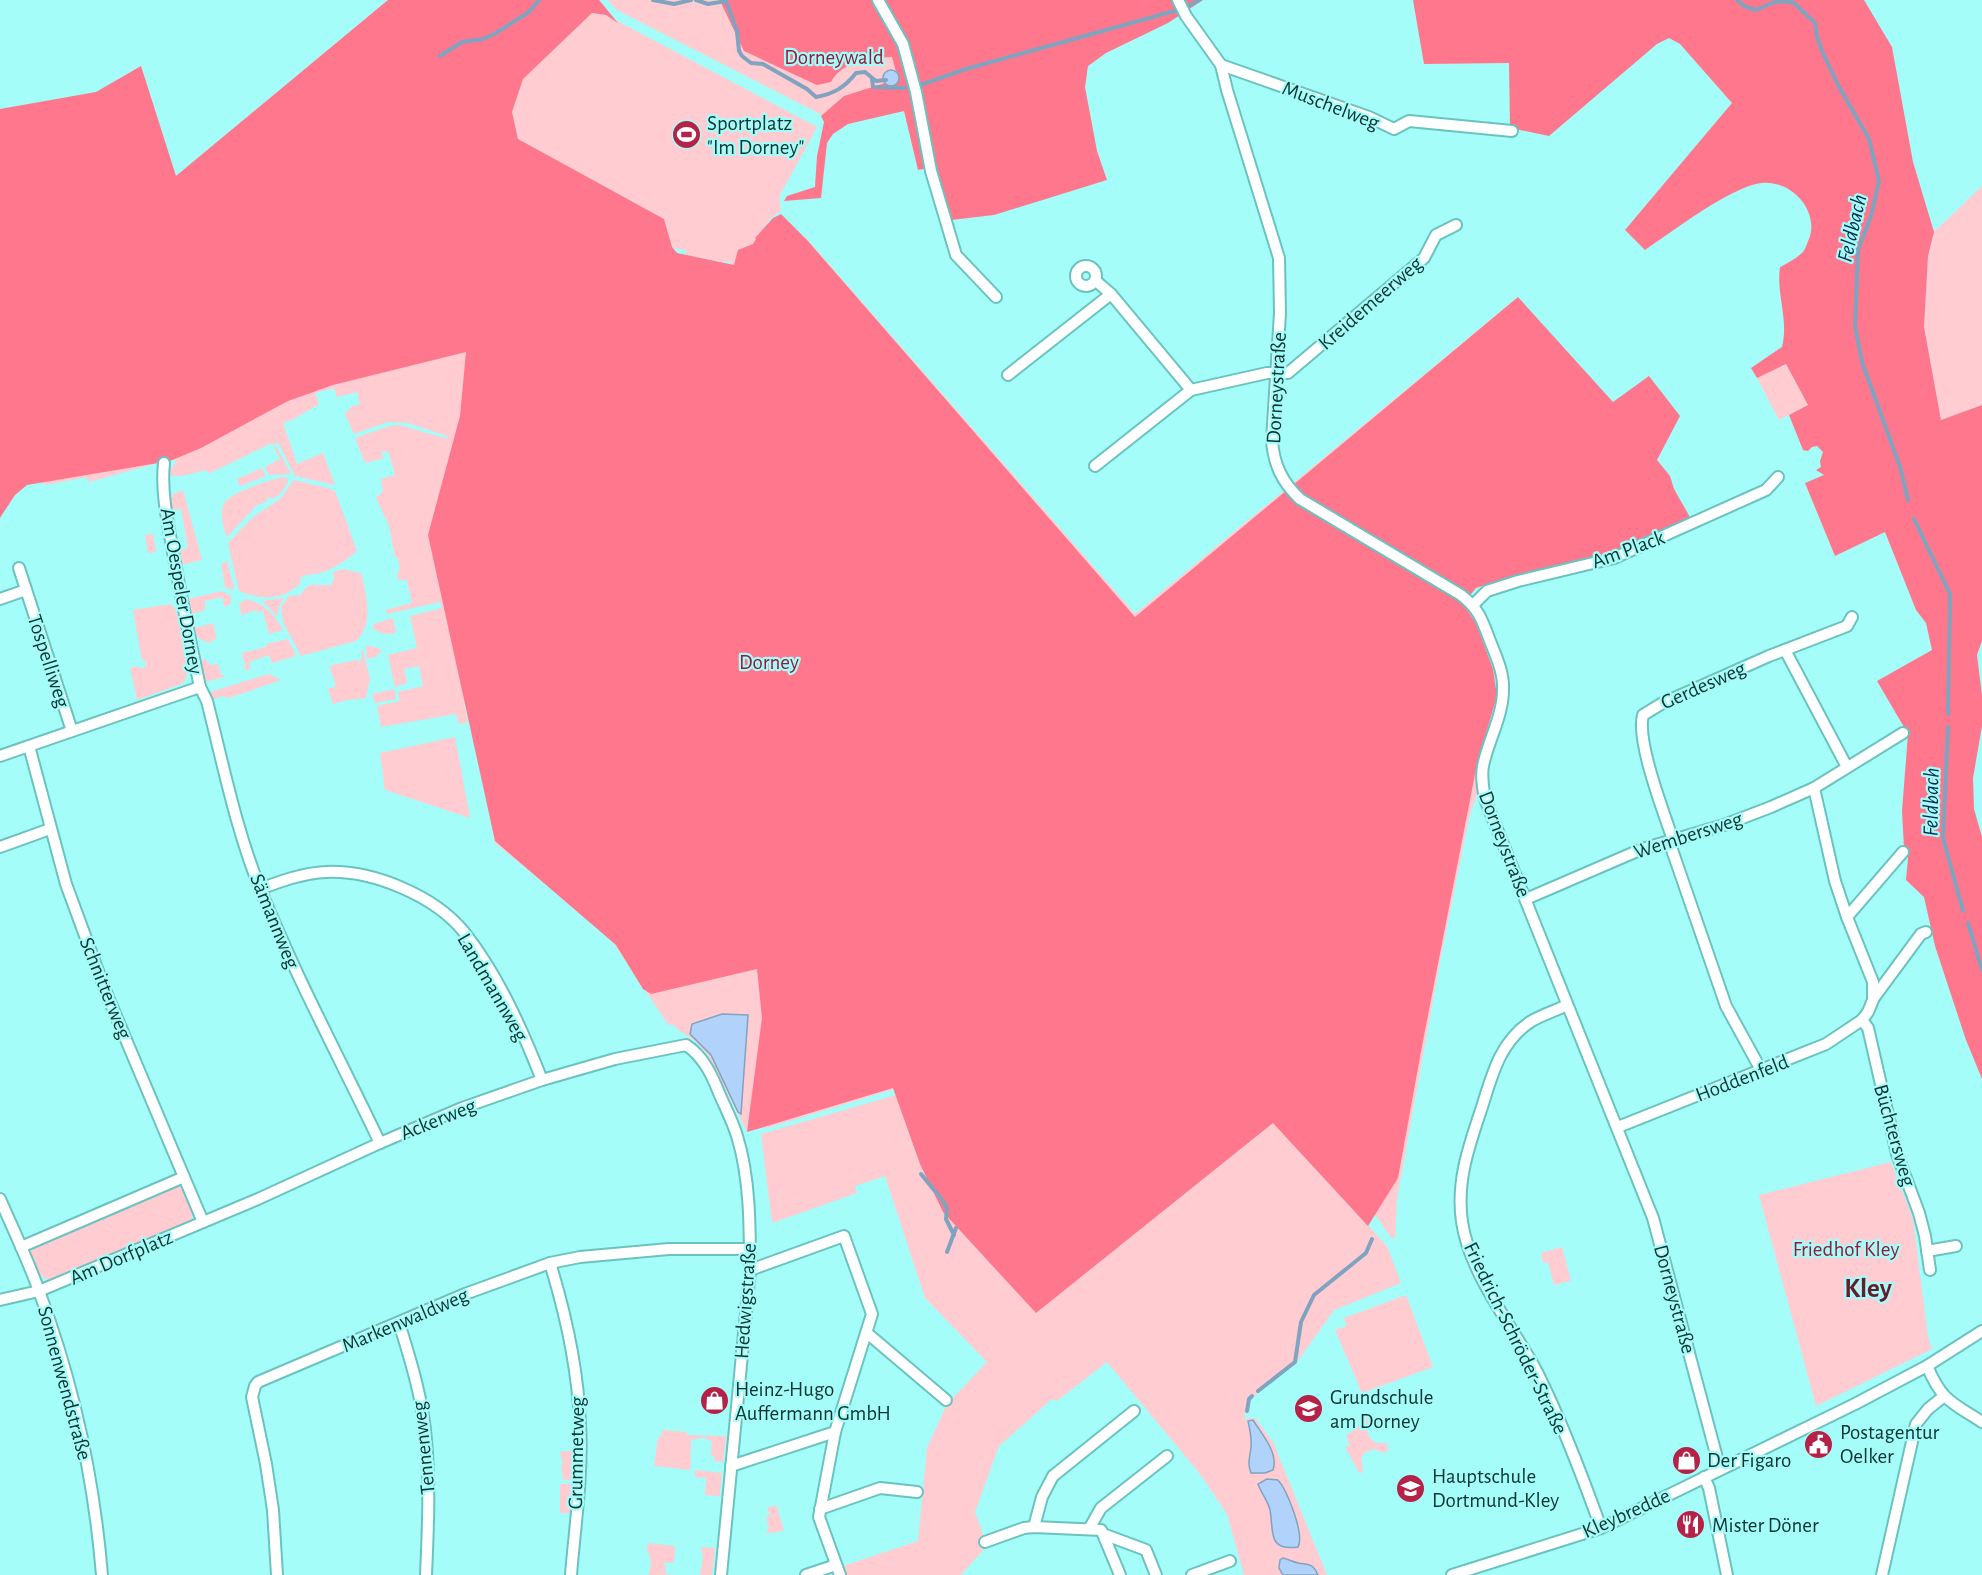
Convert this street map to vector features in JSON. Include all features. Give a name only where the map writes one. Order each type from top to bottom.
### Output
[{"type":"street","points":[[878,0],[903,44],[916,92],[931,171],[956,255],[996,297]]},
{"type":"street","name":"Dorneystraße","points":[[1182,7],[1221,65],[1279,258],[1280,313],[1272,441],[1278,472],[1286,485],[1300,499],[1461,595],[1473,605],[1485,627],[1503,683],[1503,699],[1482,768],[1485,799],[1650,1210],[1662,1247],[1720,1468]]},
{"type":"street","name":"Muschelweg","points":[[1221,65],[1369,117],[1394,129],[1409,120],[1512,131]]},
{"type":"street","name":"Kreidemeerweg","points":[[1191,390],[1267,373],[1288,373],[1424,258],[1436,235],[1456,225]]},
{"type":"street","points":[[1095,466],[1191,390],[1111,294],[1096,281]]},
{"type":"street","points":[[1008,375],[1111,294]]},
{"type":"street","name":"Am Oespeler Dorney","points":[[0,756],[200,687],[168,524],[164,463]]},
{"type":"street","name":"Am Plack","points":[[1473,605],[1487,591],[1540,575],[1614,558],[1645,546],[1766,490],[1778,477]]},
{"type":"street","name":"Tospelliweg","points":[[19,568],[72,731]]},
{"type":"street","name":"Tospelliweg","points":[[0,599],[26,590]]},
{"type":"street","name":"Gerdesweg","points":[[1761,1070],[1723,999],[1671,840],[1650,767],[1643,733],[1643,716],[1661,704],[1785,650],[1847,626],[1852,617]]},
{"type":"street","points":[[1785,650],[1847,767]]},
{"type":"street","name":"Sämannweg","points":[[200,687],[207,701],[237,819],[260,889],[299,978],[380,1143]]},
{"type":"street","name":"Wembersweg","points":[[1526,899],[1642,849],[1739,819],[1814,788],[1903,734]]},
{"type":"street","name":"Schnitterweg","points":[[29,746],[66,885],[105,990],[203,1222]]},
{"type":"street","points":[[1814,788],[1835,881],[1873,982],[1873,1000]]},
{"type":"street","points":[[0,847],[50,829]]},
{"type":"street","points":[[1847,918],[1903,852]]},
{"type":"street","name":"Landmannweg","points":[[260,889],[289,878],[326,872],[337,873],[371,877],[407,888],[439,908],[463,930],[480,955],[515,1018],[542,1080]]},
{"type":"street","points":[[1862,1020],[1873,1000],[1921,934],[1926,932]]},
{"type":"street","name":"Friedrich-Schröder-Straße","points":[[1567,1005],[1528,1023],[1503,1049],[1464,1164],[1460,1183],[1460,1204],[1462,1224],[1477,1268],[1527,1354],[1553,1406],[1601,1528]]},
{"type":"street","name":"Hoddenfeld","points":[[1618,1127],[1826,1044],[1862,1020]]},
{"type":"street","name":"Büchtersweg","points":[[1862,1020],[1868,1029],[1897,1154],[1919,1213],[1929,1270]]},
{"type":"street","name":"Ackerweg","points":[[203,1222],[462,1108],[542,1080],[615,1059],[683,1044]]},
{"type":"street","name":"Hedwigstraße","points":[[683,1044],[694,1051],[709,1071],[738,1137],[747,1193],[750,1270],[721,1575]]},
{"type":"street","points":[[21,1247],[184,1177]]},
{"type":"street","name":"Sonnenwendstraße","points":[[0,1199],[39,1291],[74,1403],[86,1456],[98,1530],[102,1575]]},
{"type":"street","name":"Am Dorfplatz","points":[[0,1300],[39,1291],[203,1222]]},
{"type":"street","points":[[750,1270],[844,1236],[872,1314],[835,1432],[820,1509],[819,1517],[838,1570],[806,1575]]},
{"type":"street","points":[[1927,1251],[1956,1246]]},
{"type":"street","name":"Markenwaldweg","points":[[277,1575],[273,1510],[252,1397],[255,1386],[266,1379],[465,1294],[550,1263],[590,1256],[669,1249],[750,1249]]},
{"type":"street","name":"Grummetweg","points":[[550,1263],[562,1303],[575,1368],[581,1426],[571,1575]]},
{"type":"street","name":"Tennenweg","points":[[399,1323],[412,1364],[426,1439],[429,1515],[426,1575]]},
{"type":"street","name":"Kleybredde","points":[[1452,1575],[1601,1528],[1927,1366],[1982,1331]]},
{"type":"street","points":[[867,1333],[946,1400]]},
{"type":"street","points":[[1927,1366],[1935,1386],[1943,1396],[1982,1422]]},
{"type":"street","points":[[1882,1575],[1916,1424],[1943,1396]]},
{"type":"street","points":[[1035,1527],[1042,1497],[1053,1476],[1134,1412]]},
{"type":"street","points":[[731,1466],[835,1432]]},
{"type":"street","points":[[1089,1529],[1101,1508],[1167,1456]]},
{"type":"street","points":[[1704,1477],[1709,1488],[1727,1575]]},
{"type":"street","points":[[820,1509],[880,1488],[917,1492]]},
{"type":"street","points":[[985,1542],[1024,1528],[1101,1530],[1120,1575]]},
{"type":"street","points":[[1103,1534],[1146,1550],[1156,1575]]},
{"type":"street","points":[[1192,1575],[1230,1561]]},
{"type":"green space","name":"Dorney","points":[[388,0],[601,0],[538,39],[496,130],[674,254],[730,264],[730,261],[722,262],[686,255],[686,250],[672,248],[664,219],[518,139],[512,112],[522,79],[592,13],[606,15],[817,127],[779,197],[781,211],[769,221],[760,235],[768,227],[805,237],[1135,614],[1514,300],[1590,390],[1573,561],[1475,586],[1466,604],[1477,622],[1494,676],[1496,695],[1479,764],[1477,794],[1469,818],[1442,951],[1397,1199],[1395,1237],[1392,1239],[1331,1150],[1286,1093],[1077,1280],[1274,1122],[1387,1246],[1401,1283],[1334,1310],[1297,1362],[1248,1401],[1244,1419],[1255,1418],[1273,1442],[1327,1575],[1244,1575],[1227,1514],[1200,1474],[1107,1362],[1058,1400],[1051,1400],[999,1446],[975,1512],[987,1546],[961,1575],[846,1575],[843,1566],[918,1541],[927,1448],[947,1404],[987,1362],[925,1298],[885,1176],[855,1186],[857,1193],[772,1223],[761,1134],[896,1095],[920,1164],[943,1212],[904,1086],[770,1127],[758,1127],[748,1121],[747,1132],[708,1055],[695,1041],[672,1023],[669,1026],[609,936],[495,843],[473,730],[463,697],[468,722],[459,724],[456,714],[381,727],[377,706],[400,701],[398,692],[423,686],[419,666],[404,669],[407,683],[395,687],[388,655],[417,648],[410,616],[442,608],[440,602],[386,614],[386,610],[412,603],[407,580],[398,580],[397,573],[400,570],[398,558],[395,557],[389,526],[376,498],[383,491],[381,479],[395,475],[386,451],[381,452],[384,458],[365,463],[355,438],[399,425],[445,438],[450,437],[408,423],[388,422],[354,434],[345,414],[351,407],[360,404],[357,392],[337,397],[334,388],[315,393],[319,404],[283,423],[297,464],[323,453],[335,485],[295,476],[278,442],[212,472],[209,473],[206,470],[181,476],[164,475],[177,462],[172,459],[89,482],[86,477],[47,485],[0,465],[102,91],[141,66],[176,176]]},
{"type":"green space","name":"Dorney","points":[[388,0],[599,0],[618,23],[606,15],[592,13],[523,79],[512,112],[518,139],[664,219],[672,247],[677,253],[734,265],[738,250],[753,244],[755,238],[773,218],[781,214],[807,240],[1135,617],[1518,297],[1613,402],[1649,376],[1680,416],[1657,460],[1670,476],[1674,489],[1691,519],[1611,553],[1510,577],[1476,588],[1463,604],[1476,623],[1493,669],[1497,696],[1477,764],[1398,1178],[1368,1226],[1273,1123],[1036,1313],[943,1212],[920,1164],[893,1088],[747,1132],[762,1018],[757,969],[651,994],[643,989],[616,945],[495,841],[428,535],[460,416],[466,352],[333,385],[288,401],[201,448],[170,461],[27,485],[15,495],[0,518],[0,109],[96,92],[141,66],[176,176]]},
{"type":"green space","name":"Dorneywald","points":[[608,0],[869,0],[905,75],[824,116],[617,10]]},
{"type":"green space","points":[[722,0],[1203,0],[1168,23],[1106,53],[1088,66],[1085,87],[1097,151],[1107,180],[994,215],[951,220],[934,167],[918,170],[904,111],[848,124],[833,134],[827,143],[821,198],[784,201],[787,196],[815,187],[817,156],[824,122],[821,116],[844,96],[898,79],[892,57],[857,62],[842,69],[831,82],[817,85],[744,51],[722,5]]},
{"type":"green space","points":[[1413,0],[1864,0],[1892,47],[1913,162],[1934,232],[1928,256],[1924,327],[1941,420],[1982,405],[1982,641],[1977,655],[1982,695],[1982,726],[1973,778],[1974,809],[1982,837],[1982,1079],[1966,1040],[1935,946],[1924,897],[1906,880],[1908,858],[1904,848],[1902,811],[1908,734],[1877,681],[1932,650],[1926,623],[1916,610],[1885,532],[1835,556],[1805,483],[1824,475],[1816,470],[1821,467],[1823,452],[1817,446],[1808,451],[1803,450],[1789,415],[1808,405],[1786,364],[1757,378],[1751,368],[1782,347],[1784,327],[1780,267],[1798,256],[1806,247],[1811,228],[1806,207],[1792,191],[1782,186],[1761,183],[1748,186],[1718,201],[1645,250],[1625,230],[1732,103],[1680,44],[1669,38],[1657,44],[1549,136],[1510,128],[1509,63],[1424,64]]},
{"type":"green space","points":[[1982,186],[1982,405],[1941,420],[1924,327],[1928,256],[1933,238],[1927,227],[1935,231]]},
{"type":"green space","points":[[1786,364],[1808,405],[1779,420],[1757,378]]},
{"type":"green space","points":[[276,446],[291,474],[269,475],[265,467],[280,459],[274,447]]},
{"type":"green space","points":[[262,468],[266,476],[240,486],[237,479]]},
{"type":"green space","points":[[283,477],[289,479],[280,493],[272,499],[268,496],[267,501],[256,506],[227,537],[222,514],[226,501],[245,490]]},
{"type":"green space","points":[[294,480],[335,491],[357,551],[332,568],[301,577],[300,584],[285,594],[263,597],[239,591],[228,543],[253,517],[280,499]]},
{"type":"green space","points":[[183,490],[202,560],[180,565],[178,551],[188,548],[181,509],[171,510],[171,498],[173,494]]},
{"type":"green space","points":[[153,534],[156,552],[148,553],[145,535]]},
{"type":"green space","points":[[227,561],[234,587],[232,590],[225,587],[221,564]]},
{"type":"green space","points":[[343,569],[361,573],[367,609],[366,626],[356,641],[301,656],[283,622],[281,607],[289,596],[300,595],[309,585],[331,585],[334,579],[333,572]]},
{"type":"green space","points":[[222,591],[231,596],[228,606],[225,607],[222,597],[205,601],[205,610],[190,615],[188,599]]},
{"type":"green space","points":[[284,598],[278,608],[278,617],[262,601]]},
{"type":"green space","points":[[246,599],[268,610],[283,630],[269,634],[263,611],[257,612],[257,610],[242,616],[239,604]]},
{"type":"green space","points":[[171,604],[176,610],[190,666],[186,679],[179,685],[137,700],[130,668],[137,666],[143,669],[146,665],[145,660],[142,661],[133,610]]},
{"type":"green space","points":[[393,618],[396,633],[384,634],[373,629],[374,624]]},
{"type":"green space","points":[[213,623],[217,639],[211,640],[212,643],[199,638],[192,625],[199,627]]},
{"type":"green space","points":[[288,639],[296,656],[272,663],[269,655],[249,662],[250,669],[246,671],[242,653]]},
{"type":"green space","points":[[366,645],[381,649],[381,653],[367,659]]},
{"type":"green space","points":[[361,651],[363,651],[370,678],[366,698],[333,704],[328,689],[336,686],[329,666],[356,660],[360,662]]},
{"type":"green space","points":[[205,659],[211,665],[218,664],[221,675],[224,677],[205,682],[200,660]]},
{"type":"green space","points":[[269,674],[281,680],[229,698],[223,696],[212,700],[210,692]]},
{"type":"green space","points":[[394,689],[396,699],[375,703],[372,694]]},
{"type":"green space","points":[[455,737],[470,818],[385,790],[380,753]]},
{"type":"green space","name":"Friedhof Kley","points":[[1891,1162],[1913,1219],[1928,1337],[1932,1349],[1816,1406],[1759,1195]]},
{"type":"green space","points":[[176,1185],[190,1200],[191,1221],[51,1281],[38,1272],[32,1262],[32,1246],[47,1239],[51,1241],[70,1230],[85,1226],[85,1221],[88,1220],[91,1223],[127,1208],[127,1204],[131,1202],[135,1204],[168,1190],[168,1186]]},
{"type":"green space","points":[[1562,1247],[1571,1281],[1554,1285],[1548,1262],[1543,1263],[1541,1253]]},
{"type":"green space","points":[[1406,1295],[1433,1367],[1362,1393],[1335,1330],[1347,1326],[1344,1318]]},
{"type":"green space","points":[[1370,1417],[1368,1435],[1376,1443],[1387,1443],[1388,1450],[1384,1453],[1374,1449],[1364,1453],[1361,1459],[1363,1470],[1360,1474],[1345,1447],[1350,1446],[1346,1436]]},
{"type":"green space","points":[[662,1430],[687,1432],[687,1435],[726,1436],[723,1462],[714,1461],[714,1456],[711,1455],[712,1441],[707,1440],[706,1437],[691,1440],[691,1454],[688,1455],[691,1456],[690,1470],[654,1466],[658,1437],[661,1437]]},
{"type":"green space","points":[[573,1450],[573,1480],[563,1480],[560,1452]]},
{"type":"green space","points":[[695,1470],[722,1473],[720,1496],[705,1495],[706,1478],[695,1477]]},
{"type":"green space","points":[[560,1484],[572,1484],[571,1513],[560,1513]]},
{"type":"green space","points":[[776,1505],[784,1530],[769,1532],[766,1535],[769,1527],[766,1517],[770,1516],[767,1508]]},
{"type":"green space","points":[[648,1543],[675,1546],[674,1562],[664,1563],[665,1574],[674,1575],[649,1575],[651,1564],[647,1552]]},
{"type":"green space","points":[[701,1547],[715,1548],[712,1575],[700,1575],[703,1558]]},
{"type":"water","points":[[891,70],[899,78],[891,86],[883,78]]},
{"type":"water","points":[[722,1014],[748,1015],[741,1114],[711,1055],[690,1034],[692,1024]]},
{"type":"water","points":[[1253,1420],[1274,1457],[1273,1470],[1265,1473],[1251,1473],[1250,1469],[1251,1441],[1248,1421]]},
{"type":"water","points":[[1267,1479],[1278,1480],[1286,1493],[1297,1523],[1300,1541],[1298,1547],[1281,1546],[1274,1538],[1269,1507],[1258,1484]]},
{"type":"water","points":[[1283,1558],[1310,1565],[1318,1575],[1283,1575],[1279,1568],[1280,1560]]},
{"type":"waterway","points":[[440,56],[462,42],[483,39],[496,33],[529,12],[539,0]]},
{"type":"waterway","points":[[653,0],[674,4],[691,0]]},
{"type":"waterway","points":[[696,0],[708,4],[726,1],[737,31],[739,51],[742,56],[751,63],[763,64],[807,89],[816,97],[839,89],[856,73],[865,72],[876,81],[886,80]]},
{"type":"waterway","points":[[920,85],[966,69],[1185,8],[1199,0]]},
{"type":"waterway","name":"Feldbach","points":[[1737,0],[1744,6],[1756,10],[1782,1],[1794,3],[1815,23],[1822,51],[1838,85],[1869,139],[1879,181],[1871,216],[1858,250],[1855,326],[1862,362],[1900,467],[1908,500]]},
{"type":"waterway","points":[[872,79],[873,87],[905,88]]},
{"type":"waterway","name":"Feldbach","points":[[1914,519],[1950,594],[1948,714]]},
{"type":"waterway","name":"Feldbach","points":[[1948,727],[1943,838],[1963,911]]},
{"type":"waterway","name":"Feldbach","points":[[1968,923],[1982,970]]},
{"type":"waterway","points":[[921,1174],[943,1201],[947,1209],[946,1219],[954,1235]]},
{"type":"waterway","points":[[947,1252],[956,1228]]},
{"type":"waterway","points":[[1258,1391],[1295,1362],[1301,1322],[1314,1295],[1366,1253],[1372,1239]]},
{"type":"waterway","points":[[1247,1411],[1249,1399],[1252,1396]]},
{"type":"place","name":"Sportplatz \"Im Dorney\"","points":[[686,135]]},
{"type":"place","name":"Heinz-Hugo Auffermann GmbH","points":[[714,1401]]},
{"type":"place","name":"Grundschule am Dorney","points":[[1309,1409]]},
{"type":"place","name":"Postagentur Oelker","points":[[1819,1444]]},
{"type":"place","name":"Der Figaro","points":[[1686,1460]]},
{"type":"place","name":"Hauptschule Dortmund-Kley","points":[[1411,1488]]},
{"type":"place","name":"Mister Döner","points":[[1691,1525]]},
{"type":"district","name":"Kley","points":[[1868,1288]]}]
